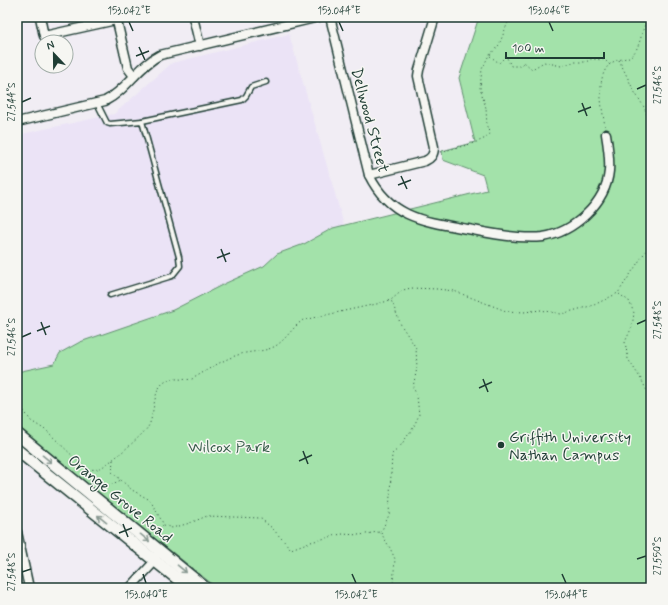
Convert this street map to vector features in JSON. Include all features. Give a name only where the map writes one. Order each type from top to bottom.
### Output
[{"type":"main road","name":"Orange Grove Road","points":[[17,434],[205,588]]},
{"type":"main road","name":"Orange Grove Road","points":[[17,450],[189,588]]},
{"type":"street","points":[[40,17],[44,36],[116,18],[128,68],[134,76]]},
{"type":"street","points":[[193,17],[200,46]]},
{"type":"street","points":[[17,122],[97,103],[111,98],[148,62],[160,55],[319,17]]},
{"type":"street","name":"Dellwood Street","points":[[330,17],[369,175],[385,200],[409,215],[436,223],[481,232],[533,237],[543,237],[555,234],[569,227],[583,217],[599,200],[605,187],[609,171],[606,134]]},
{"type":"street","points":[[369,175],[425,161],[431,158],[434,153],[434,147],[418,76],[435,17]]},
{"type":"street","points":[[17,532],[29,588]]},
{"type":"street","points":[[130,588],[155,561],[159,550]]},
{"type":"lane","points":[[97,103],[107,123],[142,121],[242,100],[251,87],[266,82]]},
{"type":"lane","points":[[110,295],[172,276],[180,266],[180,257],[142,121]]},
{"type":"path","points":[[434,153],[488,138],[490,134],[487,127],[486,108],[480,88],[482,69],[498,45],[510,17]]},
{"type":"path","points":[[606,134],[600,90],[604,73],[610,65],[627,58],[637,48],[649,17]]},
{"type":"path","points":[[490,56],[499,63],[506,56],[512,66],[520,66],[524,62],[532,69],[544,62],[561,66],[574,62],[586,62],[591,59],[605,60],[610,65]]},
{"type":"path","points":[[619,60],[634,91],[644,107],[651,126]]},
{"type":"path","points":[[86,469],[98,469],[113,459],[137,439],[148,427],[158,389],[164,382],[173,379],[192,379],[224,360],[242,353],[256,352],[276,346],[295,326],[304,320],[381,304],[391,300],[403,290],[411,288],[454,291],[506,311],[524,312],[541,310],[561,314],[594,305],[618,293],[651,243]]},
{"type":"path","points":[[618,293],[628,302],[634,313],[632,327],[625,342],[628,359],[642,379],[651,399]]},
{"type":"path","points":[[381,532],[389,515],[392,454],[399,448],[413,428],[419,415],[417,396],[413,386],[417,368],[416,348],[401,325],[391,300]]},
{"type":"path","points":[[17,401],[31,421],[47,431],[101,483],[108,486],[121,480]]},
{"type":"path","points":[[113,459],[112,472],[132,490],[150,500],[164,525],[172,528],[207,516],[260,518],[272,528],[291,549],[341,534],[360,535],[381,532]]},
{"type":"path","points":[[149,542],[164,525]]},
{"type":"path","points":[[381,532],[395,559],[394,588]]},
{"type":"shaded area","points":[[289,34],[344,225],[361,291],[651,588],[100,354],[17,372],[17,135],[114,114],[172,63]]},
{"type":"green space","name":"Wilcox Park","points":[[479,17],[651,17],[651,588],[217,588],[17,428],[17,372],[54,364],[60,353],[80,342],[173,310],[226,283],[264,266],[277,254],[304,244],[333,228],[487,190],[483,175],[443,160],[442,151],[475,142],[459,78]]},
{"type":"place","name":"Griffith University Nathan Campus","points":[[501,445]]}]
